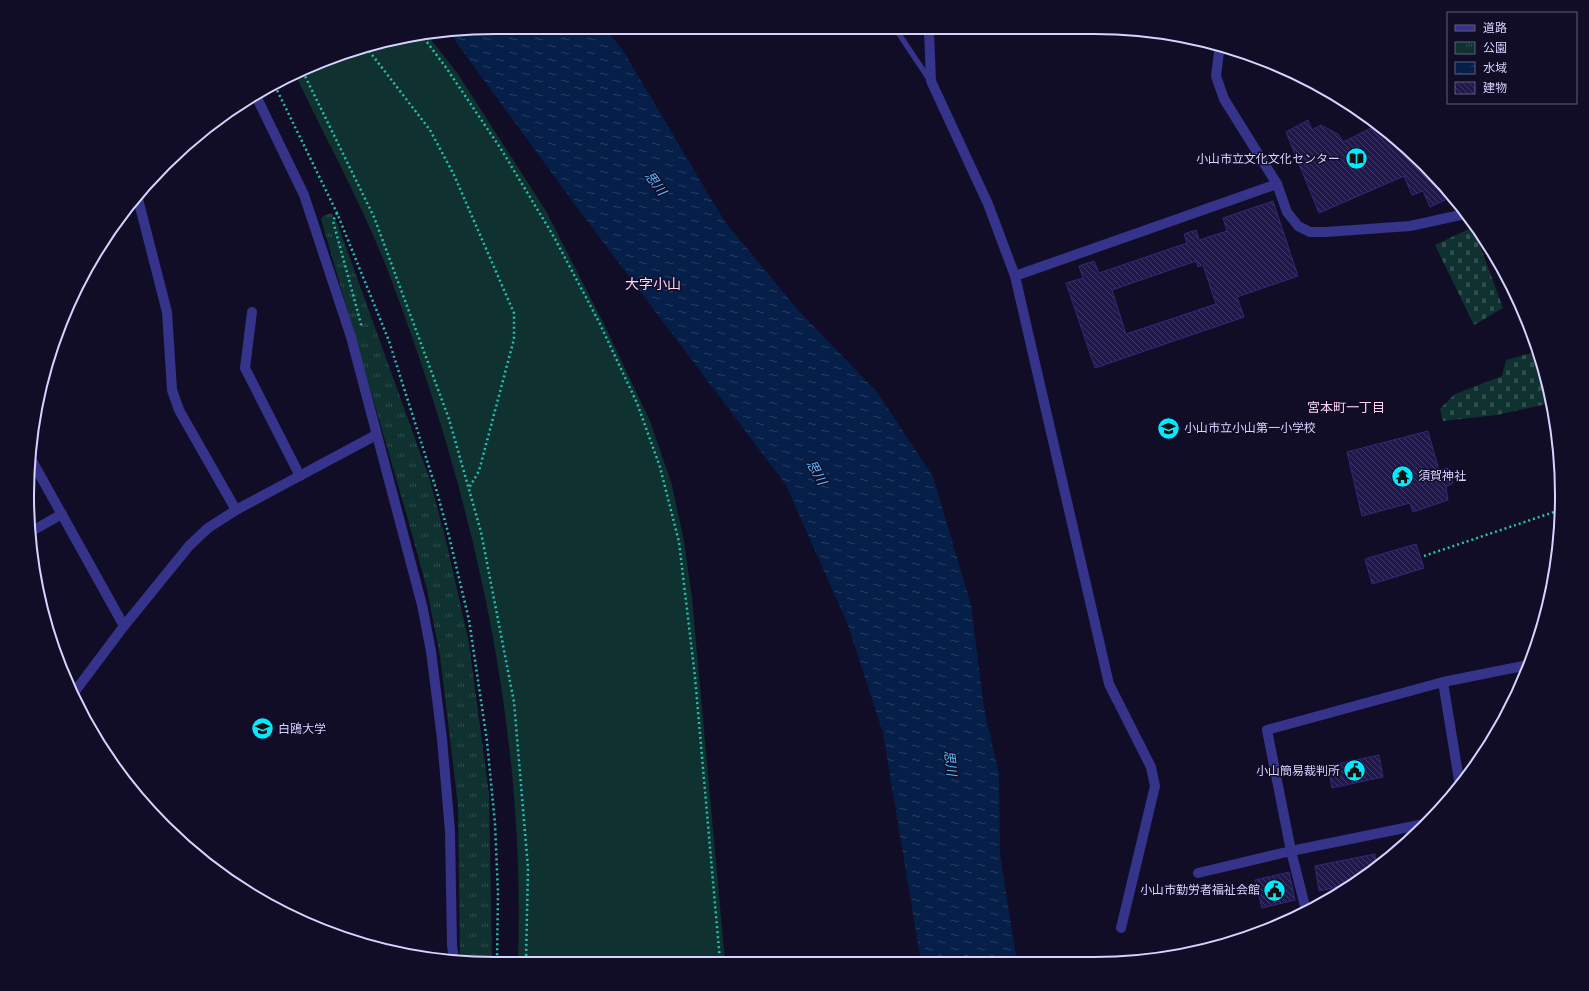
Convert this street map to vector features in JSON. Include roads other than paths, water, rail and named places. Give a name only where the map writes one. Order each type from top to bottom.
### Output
[{"type":"street","points":[[929,34],[931,81],[988,204],[1015,276],[1109,684],[1118,705],[1151,767],[1154,786],[1121,928]]},
{"type":"street","points":[[1220,52],[1216,76],[1224,99],[1277,184],[1287,212],[1298,226],[1310,232],[1410,226],[1460,215]]},
{"type":"street","points":[[258,100],[304,196],[351,337],[376,435],[411,559],[431,651],[442,739],[450,831],[454,955]]},
{"type":"street","points":[[1015,276],[1277,184]]},
{"type":"street","points":[[140,202],[167,312],[172,390],[179,410],[236,510]]},
{"type":"street","points":[[252,312],[245,368],[300,476]]},
{"type":"street","points":[[77,689],[124,626],[189,546],[208,528],[236,510],[376,435]]},
{"type":"street","points":[[35,466],[124,626]]},
{"type":"street","points":[[35,529],[62,514]]},
{"type":"street","points":[[1305,905],[1291,851],[1267,730],[1443,682],[1522,666]]},
{"type":"street","points":[[1443,682],[1459,778]]},
{"type":"street","points":[[1198,873],[1291,851],[1416,826]]},
{"type":"lane","points":[[899,34],[931,81]]},
{"type":"water","name":"思川","points":[[496,34],[610,34],[622,49],[725,222],[797,309],[877,392],[933,477],[971,605],[984,708],[999,775],[1000,854],[1016,957],[920,957],[883,733],[848,625],[786,485],[573,202],[452,36]]},
{"type":"place","name":"小山市立文化文化センター","points":[[1356,159]]},
{"type":"place","name":"小山市立小山第一小学校","points":[[1169,428]]},
{"type":"place","name":"須賀神社","points":[[1402,476]]},
{"type":"place","name":"白鴎大学","points":[[262,729]]},
{"type":"place","name":"小山簡易裁判所","points":[[1355,771]]},
{"type":"place","name":"小山市勤労者福祉会館","points":[[1275,890]]},
{"type":"district","name":"大字小山","points":[[653,284]]},
{"type":"district","name":"宮本町一丁目","points":[[1346,407]]}]
